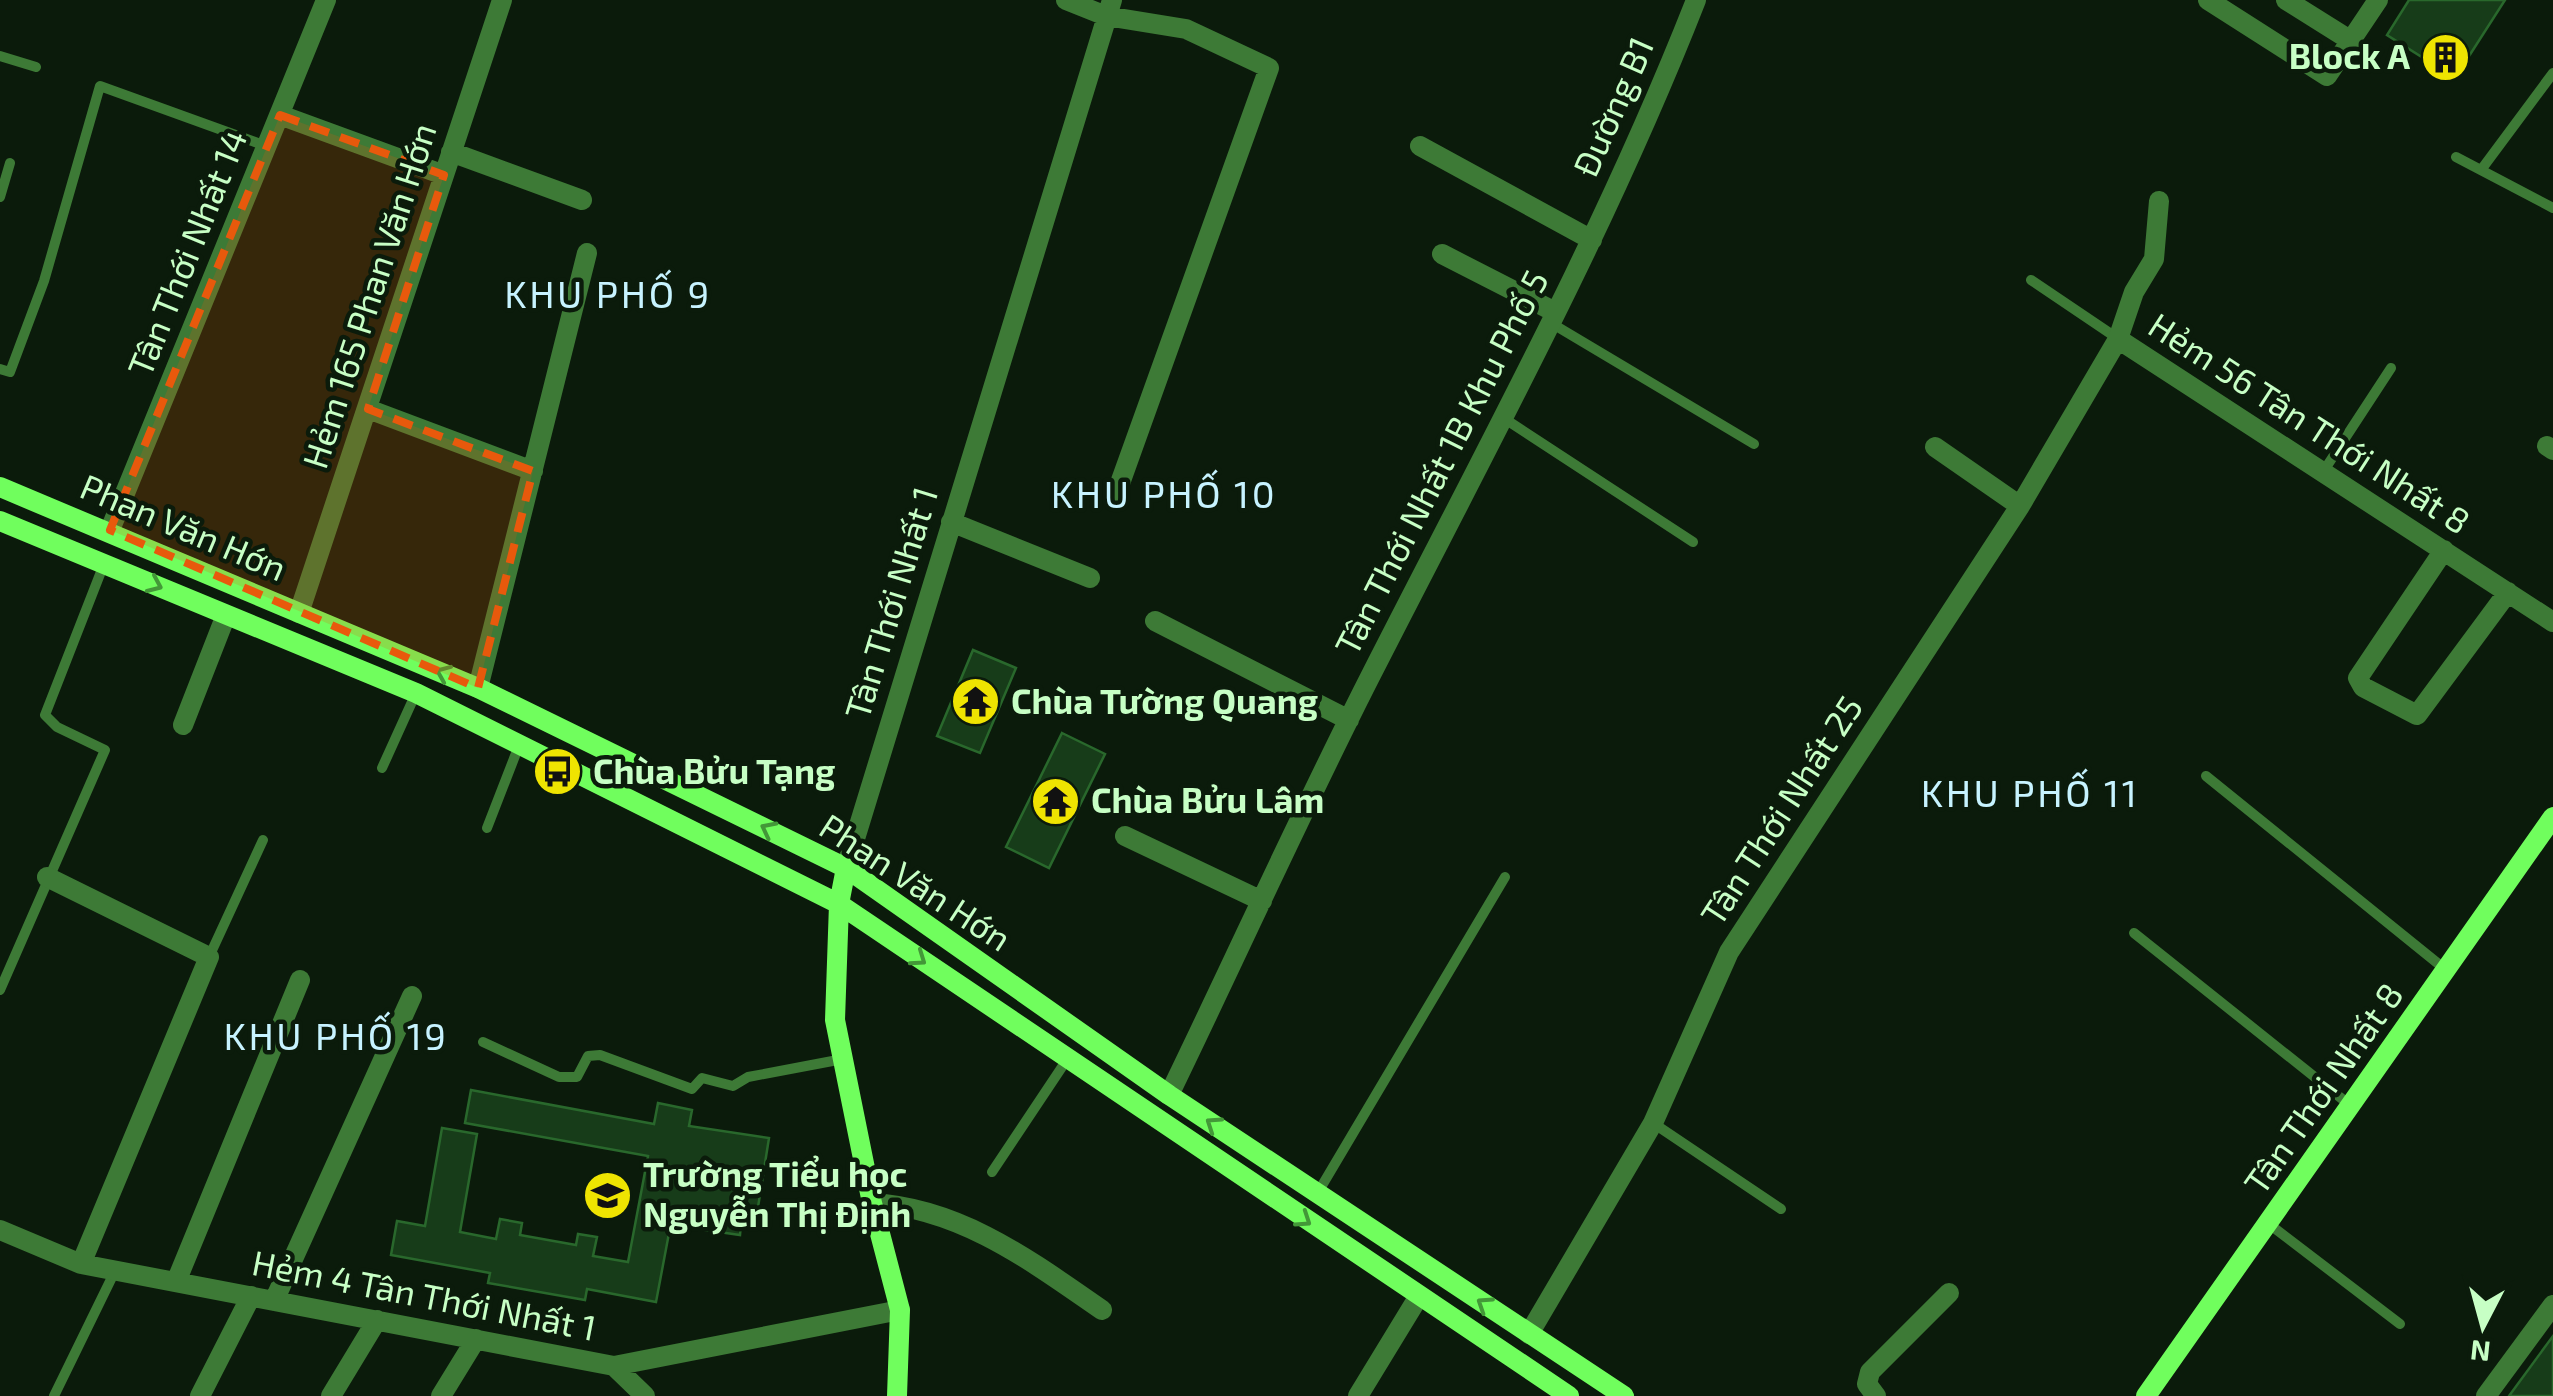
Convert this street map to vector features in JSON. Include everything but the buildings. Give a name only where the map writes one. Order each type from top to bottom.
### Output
[{"type":"main road","name":"Phan Văn Hớn","points":[[0,486],[478,688],[846,868],[1169,1095],[1624,1396]]},
{"type":"main road","name":"Phan Văn Hớn","points":[[0,522],[416,693],[521,742],[838,904],[1569,1396]]},
{"type":"main road","name":"Tân Thới Nhất 8","points":[[2146,1396],[2553,818]]},
{"type":"main road","name":"Tân Thới Nhất 1","points":[[846,868],[838,904],[835,1020],[872,1203],[900,1310],[897,1396]]},
{"type":"street","name":"Tân Thới Nhất 14","points":[[110,530],[326,0]]},
{"type":"street","name":"Hẻm 165 Phan Văn Hớn","points":[[299,613],[502,0]]},
{"type":"street","points":[[1066,0],[1186,28],[1269,68],[1114,500]]},
{"type":"street","name":"Đường B1","points":[[1592,240],[1696,0]]},
{"type":"street","points":[[2208,0],[2327,76],[2378,0]]},
{"type":"street","points":[[2286,0],[2353,42]]},
{"type":"street","name":"Tân Thới Nhất 1","points":[[846,868],[1110,8]]},
{"type":"street","points":[[280,115],[444,175]]},
{"type":"street","points":[[1420,146],[1592,240]]},
{"type":"street","points":[[450,152],[582,200]]},
{"type":"street","name":"Tân Thới Nhất 25","points":[[1529,1334],[1653,1124],[1729,952],[2020,506],[2118,339],[2134,292],[2154,259],[2159,201]]},
{"type":"street","name":"Tân Thới Nhất 1B Khu Phố 5","points":[[1169,1095],[1350,720],[1592,240]]},
{"type":"street","points":[[478,688],[587,254]]},
{"type":"street","points":[[1442,254],[1553,317]]},
{"type":"street","name":"Hẻm 56 Tân Thới Nhất 8","points":[[2118,339],[2553,622]]},
{"type":"street","points":[[368,409],[532,470]]},
{"type":"street","points":[[1935,448],[2020,506]]},
{"type":"street","points":[[950,522],[1090,578]]},
{"type":"street","points":[[2444,550],[2358,678],[2362,687],[2417,716],[2508,592]]},
{"type":"street","points":[[183,724],[226,615]]},
{"type":"street","points":[[1155,621],[1350,720]]},
{"type":"street","points":[[1125,836],[1262,901]]},
{"type":"street","points":[[46,876],[209,957],[81,1264]]},
{"type":"street","points":[[176,1282],[300,980]]},
{"type":"street","points":[[274,1301],[412,996]]},
{"type":"street","points":[[872,1203],[908,1205],[1002,1240],[1102,1310]]},
{"type":"street","name":"Hẻm 4 Tân Thới Nhất 1","points":[[0,1230],[81,1264],[614,1366],[900,1310]]},
{"type":"street","points":[[1876,1396],[1867,1384],[1870,1372],[1949,1294]]},
{"type":"street","points":[[200,1396],[251,1296]]},
{"type":"street","points":[[1358,1396],[1418,1296]]},
{"type":"street","points":[[2486,1396],[2553,1305]]},
{"type":"street","points":[[331,1396],[377,1320]]},
{"type":"street","points":[[441,1396],[476,1339]]},
{"type":"street","points":[[614,1366],[646,1396]]},
{"type":"lane","points":[[0,56],[36,67]]},
{"type":"lane","points":[[2481,170],[2553,73]]},
{"type":"lane","points":[[0,369],[10,372],[44,281],[100,86],[266,146]]},
{"type":"lane","points":[[2456,157],[2553,208]]},
{"type":"lane","points":[[0,198],[10,164]]},
{"type":"lane","name":"Hẻm 56 Tân Thới Nhất 8","points":[[2031,280],[2118,339]]},
{"type":"lane","points":[[1553,317],[1754,444]]},
{"type":"lane","points":[[2323,472],[2391,368]]},
{"type":"lane","points":[[1505,419],[1693,542]]},
{"type":"lane","points":[[0,990],[46,876],[105,750],[58,727],[45,714],[105,563]]},
{"type":"lane","points":[[382,768],[416,693]]},
{"type":"lane","points":[[486,828],[521,742]]},
{"type":"lane","points":[[2206,776],[2446,970]]},
{"type":"lane","points":[[209,957],[263,840]]},
{"type":"lane","points":[[1316,1194],[1505,877]]},
{"type":"lane","points":[[2134,933],[2352,1106]]},
{"type":"lane","points":[[482,1042],[558,1076],[578,1077],[588,1056],[600,1056],[692,1089],[702,1078],[733,1086],[748,1077],[843,1059]]},
{"type":"lane","points":[[992,1172],[1066,1061]]},
{"type":"lane","points":[[1653,1124],[1782,1209]]},
{"type":"lane","points":[[2270,1224],[2400,1324]]},
{"type":"lane","points":[[54,1396],[115,1270]]},
{"type":"highlighted area","points":[[280,115],[444,175],[368,409],[533,471],[478,688],[110,530]]},
{"type":"place","name":"Block A","points":[[2445,57]]},
{"type":"place","name":"Chùa Tường Quang","points":[[976,702]]},
{"type":"place","name":"Chùa Bửu Tạng","points":[[558,772]]},
{"type":"place","name":"Chùa Bửu Lâm","points":[[1056,801]]},
{"type":"place","name":"Trường Tiểu học Nguyễn Thị Định","points":[[608,1195]]},
{"type":"district","name":"KHU PHỐ 9","points":[[608,295]]},
{"type":"district","name":"KHU PHỐ 10","points":[[1164,495]]},
{"type":"district","name":"KHU PHỐ 11","points":[[2030,794]]},
{"type":"district","name":"KHU PHỐ 19","points":[[336,1037]]}]
